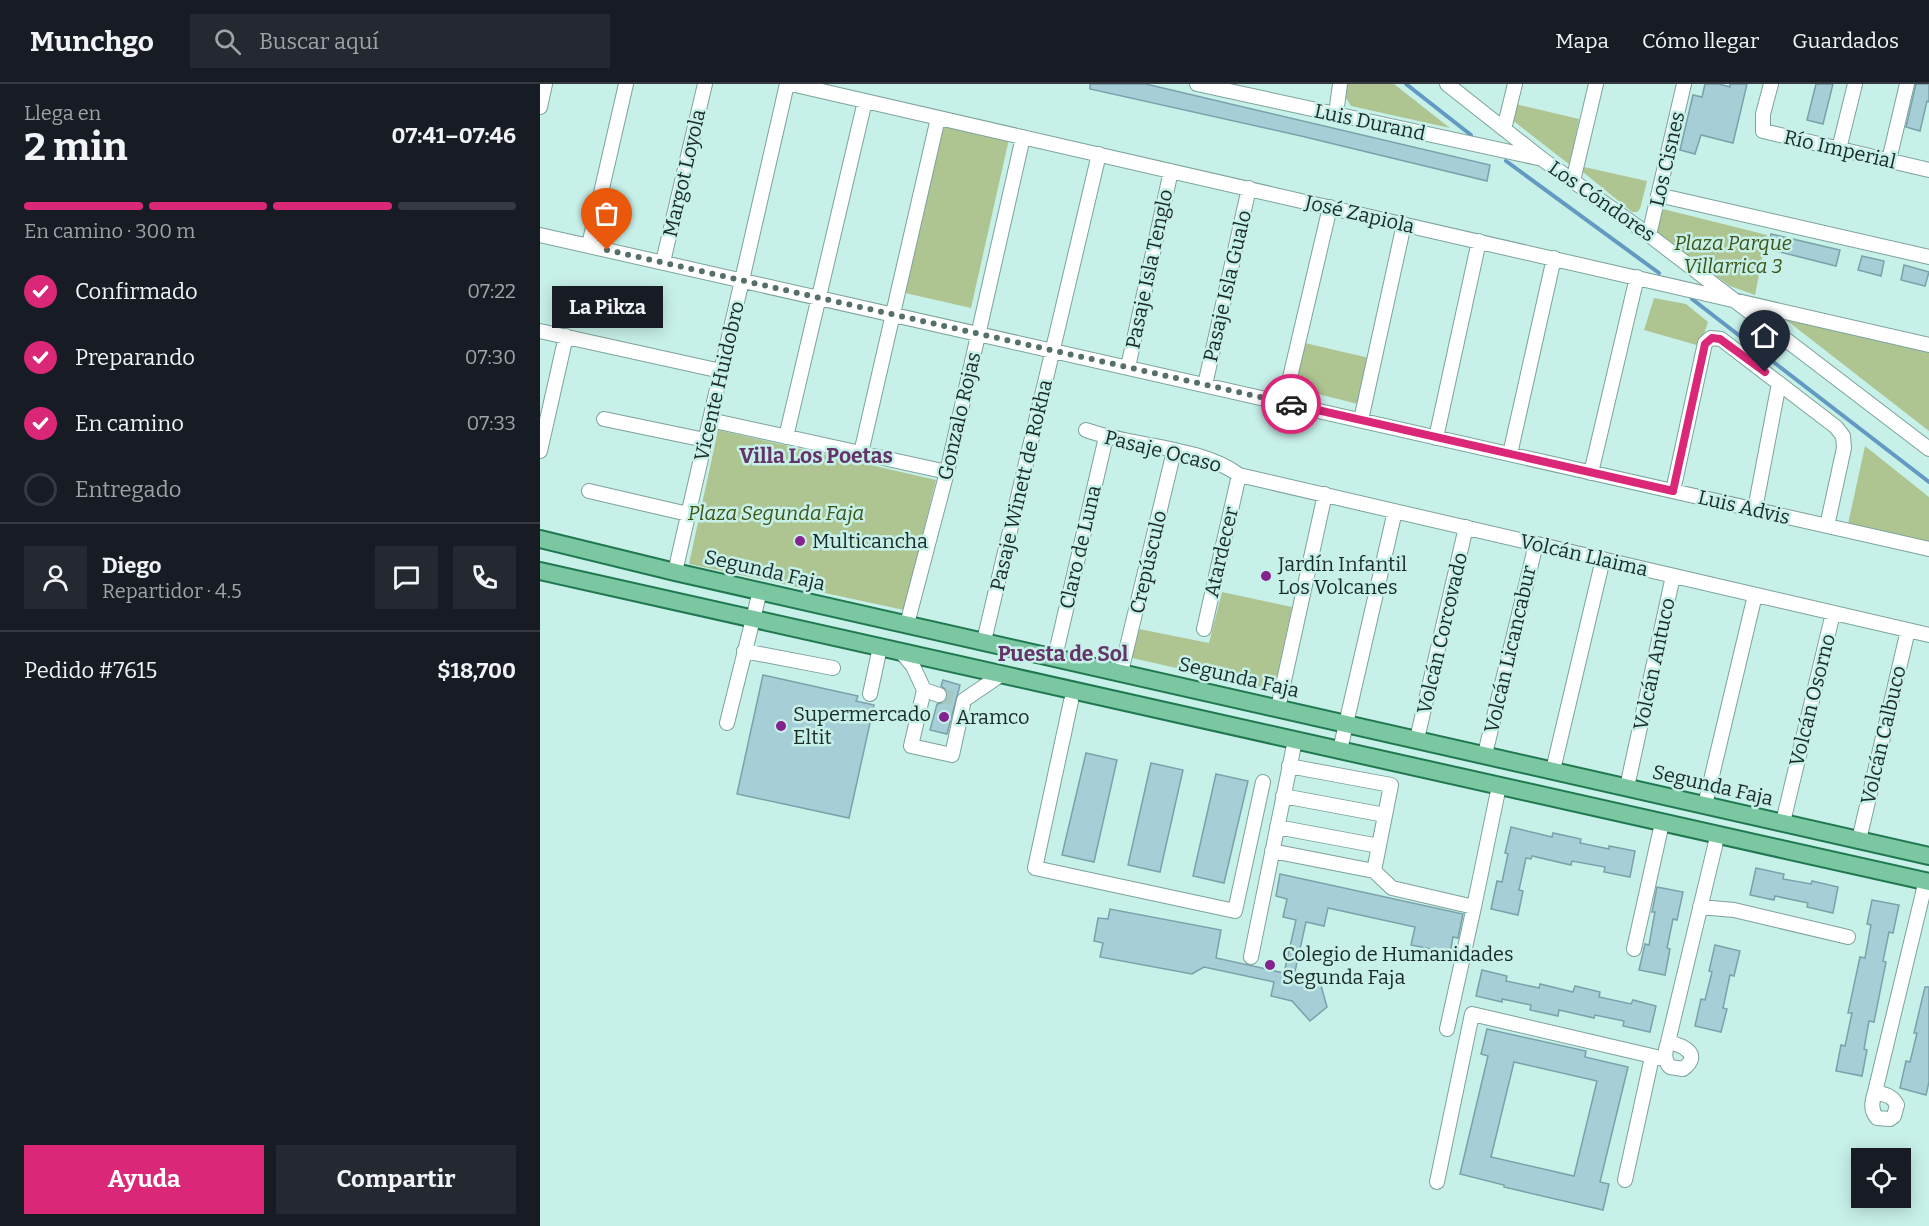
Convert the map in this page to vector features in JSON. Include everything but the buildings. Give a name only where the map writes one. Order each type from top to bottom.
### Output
[{"type":"main road","name":"Segunda Faja","points":[[540,539],[675,572],[1929,856]]},
{"type":"main road","points":[[540,570],[1927,882]]},
{"type":"street","points":[[540,107],[545,84]]},
{"type":"street","points":[[589,245],[626,84]]},
{"type":"street","name":"Margot Loyola","points":[[663,262],[705,84]]},
{"type":"street","name":"José Zapiola","points":[[789,84],[1929,345]]},
{"type":"street","name":"Vicente Huidobro","points":[[675,572],[789,84]]},
{"type":"street","name":"Luis Durand","points":[[1197,84],[1259,91],[1336,114],[1542,159]]},
{"type":"street","points":[[1336,114],[1340,84]]},
{"type":"street","name":"Los Cóndores","points":[[1447,84],[1542,159],[1649,235],[1929,449]]},
{"type":"street","points":[[1504,129],[1515,84]]},
{"type":"street","points":[[1573,181],[1596,84]]},
{"type":"street","name":"Los Cisnes","points":[[1649,235],[1684,84]]},
{"type":"street","name":"Río Imperial","points":[[1771,84],[1763,114],[1763,131],[1929,170]]},
{"type":"street","points":[[1839,149],[1855,84]]},
{"type":"street","points":[[1888,160],[1907,84]]},
{"type":"street","points":[[786,437],[865,101]]},
{"type":"street","points":[[861,453],[938,117]]},
{"type":"street","name":"Gonzalo Rojas","points":[[907,624],[947,472],[1023,137]]},
{"type":"street","name":"Pasaje Winett de Rokha","points":[[984,641],[1099,154]]},
{"type":"street","name":"Pasaje Isla Tenglo","points":[[1128,368],[1171,171]]},
{"type":"street","name":"Pasaje Isla Gualo","points":[[1205,385],[1249,188]]},
{"type":"street","points":[[1658,195],[1929,257]]},
{"type":"street","points":[[1284,403],[1330,207]]},
{"type":"street","points":[[1361,420],[1404,224]]},
{"type":"street","name":"Luis Advis","points":[[540,235],[1929,549]]},
{"type":"street","points":[[1437,438],[1479,241]]},
{"type":"street","points":[[1510,454],[1554,258]]},
{"type":"street","points":[[1591,472],[1637,277]]},
{"type":"street","points":[[540,331],[721,371]]},
{"type":"street","points":[[540,451],[566,336]]},
{"type":"street","points":[[1673,491],[1705,344],[1712,338],[1720,339],[1836,427],[1842,436],[1844,448],[1827,526]]},
{"type":"street","points":[[1755,509],[1779,383]]},
{"type":"street","points":[[604,419],[705,440]]},
{"type":"street","points":[[710,420],[947,472]]},
{"type":"street","name":"Pasaje Ocaso","points":[[1086,430],[1106,437],[1211,460],[1230,468],[1239,475]]},
{"type":"street","name":"Claro de Luna","points":[[1055,657],[1106,437]]},
{"type":"street","name":"Crepúsculo","points":[[1121,672],[1174,451]]},
{"type":"street","name":"Volcán Llaima","points":[[1239,475],[1929,635]]},
{"type":"street","name":"Atardecer","points":[[1204,629],[1239,475]]},
{"type":"street","points":[[588,491],[688,514]]},
{"type":"street","points":[[1278,708],[1324,495]]},
{"type":"street","points":[[1340,750],[1395,511]]},
{"type":"street","name":"Volcán Corcovado","points":[[1417,739],[1466,527]]},
{"type":"street","name":"Volcán Licancabur","points":[[1485,754],[1536,544]]},
{"type":"street","points":[[1553,770],[1602,559]]},
{"type":"street","name":"Volcán Antuco","points":[[1627,787],[1673,576]]},
{"type":"street","points":[[727,723],[760,591]]},
{"type":"street","points":[[1705,805],[1755,595]]},
{"type":"street","name":"Volcán Osorno","points":[[1783,822],[1833,613]]},
{"type":"street","name":"Volcán Calbuco","points":[[1859,840],[1908,630]]},
{"type":"street","points":[[870,694],[880,647]]},
{"type":"street","points":[[744,651],[833,668]]},
{"type":"street","points":[[901,652],[913,666],[924,690],[911,746],[952,755],[960,700],[1002,674]]},
{"type":"street","points":[[924,690],[939,695]]},
{"type":"street","points":[[1071,701],[1035,868],[1235,911],[1263,782]]},
{"type":"street","points":[[1251,957],[1294,740]]},
{"type":"street","points":[[1289,766],[1391,785],[1374,871]]},
{"type":"street","points":[[1447,1029],[1499,786]]},
{"type":"street","points":[[1283,796],[1385,815]]},
{"type":"street","points":[[1634,949],[1662,822]]},
{"type":"street","points":[[1277,827],[1379,846]]},
{"type":"street","points":[[1625,1180],[1658,1058],[1668,1042],[1717,835]]},
{"type":"street","points":[[1272,851],[1374,871],[1392,888],[1474,907]]},
{"type":"street","points":[[1875,1092],[1927,882]]},
{"type":"street","points":[[1700,907],[1734,910],[1848,937]]},
{"type":"street","points":[[1437,1182],[1472,1014],[1658,1058],[1670,1067],[1683,1069],[1690,1055],[1684,1047],[1668,1042]]},
{"type":"green space","points":[[1347,84],[1394,84],[1450,128],[1351,106],[1346,98]]},
{"type":"green space","points":[[1515,104],[1579,119],[1570,165],[1511,119]]},
{"type":"green space","points":[[944,124],[1009,139],[971,308],[905,293]]},
{"type":"green space","points":[[1584,167],[1647,181],[1640,209],[1632,212],[1583,172]]},
{"type":"green space","name":"Plaza Parque Villarrica 3","points":[[1663,209],[1767,235],[1755,295],[1730,286],[1657,234]]},
{"type":"green space","points":[[1654,298],[1686,304],[1708,322],[1700,346],[1644,330]]},
{"type":"green space","points":[[1781,316],[1929,352],[1929,431]]},
{"type":"green space","points":[[1305,343],[1369,358],[1358,404],[1294,388]]},
{"type":"green space","name":"Plaza Segunda Faja","points":[[718,430],[936,480],[904,610],[689,564]]},
{"type":"green space","points":[[1865,446],[1929,497],[1929,543],[1848,524]]},
{"type":"green space","points":[[1222,592],[1292,607],[1274,690],[1132,658],[1139,629],[1209,643]]},
{"type":"waterway","points":[[1406,84],[1471,135]]},
{"type":"waterway","points":[[1506,161],[1659,273]]},
{"type":"waterway","points":[[1692,299],[1929,482]]},
{"type":"tunnel","points":[[939,695],[956,699]]},
{"type":"way so far","points":[[607,250],[1291,404]]},
{"type":"place","name":"La Pikza","points":[[607,250]]},
{"type":"place","name":"Multicancha","points":[[800,541]]},
{"type":"place","name":"Jardín Infantil Los Volcanes","points":[[1266,576]]},
{"type":"place","name":"Aramco","points":[[944,717]]},
{"type":"place","name":"Supermercado Eltit","points":[[781,726]]},
{"type":"place","name":"Colegio de Humanidades Segunda Faja","points":[[1270,965]]},
{"type":"district","name":"Villa Los Poetas","points":[[816,456]]},
{"type":"district","name":"Puesta de Sol","points":[[1063,654]]},
{"type":"route","points":[[1291,404],[1673,491],[1705,344],[1712,338],[1720,339],[1765,372]]}]
